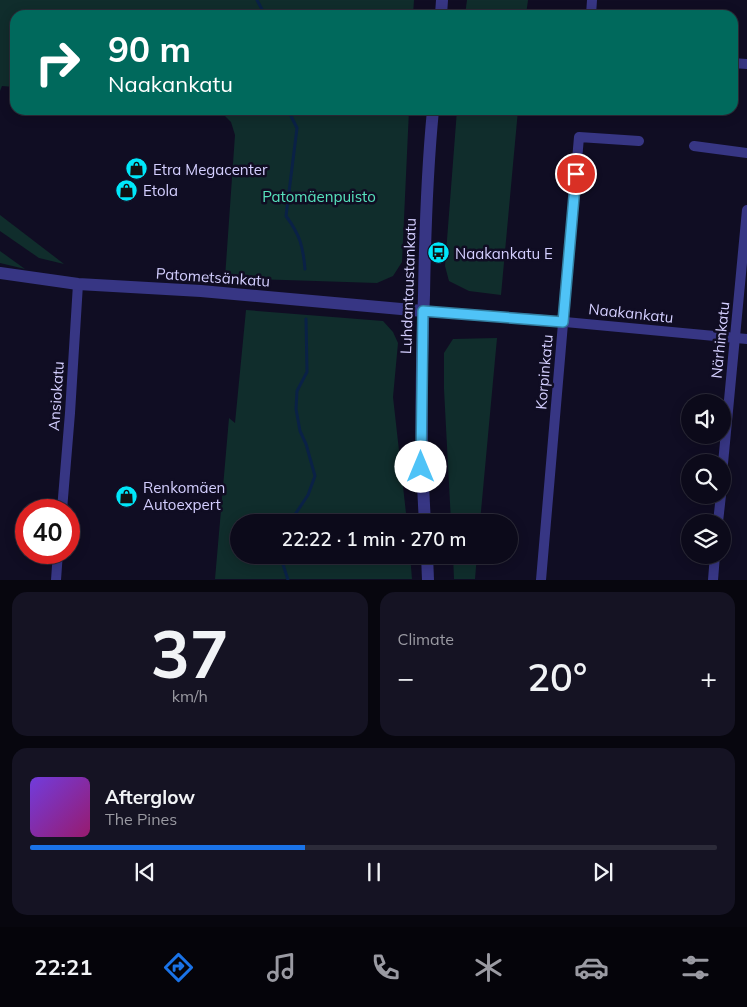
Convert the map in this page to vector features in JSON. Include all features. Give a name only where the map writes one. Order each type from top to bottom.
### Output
[{"type":"street","name":"Luhdantaustankatu","points":[[424,514],[421,467],[423,311],[432,115]]},
{"type":"street","name":"Korpinkatu","points":[[542,580],[580,137],[638,141]]},
{"type":"street","points":[[694,146],[747,153]]},
{"type":"street","name":"Närhinkatu","points":[[724,454],[747,210]]},
{"type":"street","name":"Patometsänkatu","points":[[0,274],[78,284],[201,291],[423,311]]},
{"type":"street","name":"Ansiokatu","points":[[63,499],[78,284]]},
{"type":"street","name":"Naakankatu","points":[[423,311],[747,339]]},
{"type":"street","points":[[56,580],[57,564]]},
{"type":"street","points":[[427,564],[428,580]]},
{"type":"street","points":[[713,580],[714,564]]},
{"type":"green space","points":[[0,0],[414,0],[413,10],[10,10],[10,87],[2,86],[0,91]]},
{"type":"green space","points":[[467,0],[528,0],[527,10],[466,10]]},
{"type":"green space","name":"Patomäenpuisto","points":[[224,115],[409,115],[402,262],[393,276],[377,283],[225,278],[235,135],[231,122]]},
{"type":"green space","points":[[457,115],[518,115],[501,295],[469,291],[449,281],[445,266]]},
{"type":"green space","points":[[0,215],[64,264],[39,258],[0,231]]},
{"type":"green space","points":[[0,251],[25,269],[0,263]]},
{"type":"green space","points":[[246,310],[383,321],[393,332],[398,343],[393,397],[406,514],[230,514],[230,564],[411,564],[412,579],[215,579],[229,418],[235,423]]},
{"type":"green space","points":[[497,338],[481,514],[451,514],[444,353],[453,339]]},
{"type":"green space","points":[[453,564],[476,564],[475,579],[454,579]]},
{"type":"waterway","points":[[257,0],[262,10]]},
{"type":"waterway","points":[[290,115],[297,128],[286,216],[295,229],[300,241],[305,269]]},
{"type":"waterway","points":[[295,514],[308,495],[315,476],[306,444],[300,431],[296,409],[297,391],[307,372],[306,319]]},
{"type":"waterway","points":[[283,564],[288,580]]},
{"type":"place","name":"Etra Megacenter","points":[[137,169]]},
{"type":"place","name":"Etola","points":[[127,190]]},
{"type":"place","name":"Naakankatu E","points":[[439,253]]},
{"type":"place","name":"Renkomäen Autoexpert","points":[[127,496]]},
{"type":"route","points":[[421,467],[423,311],[563,322],[576,174]]}]
